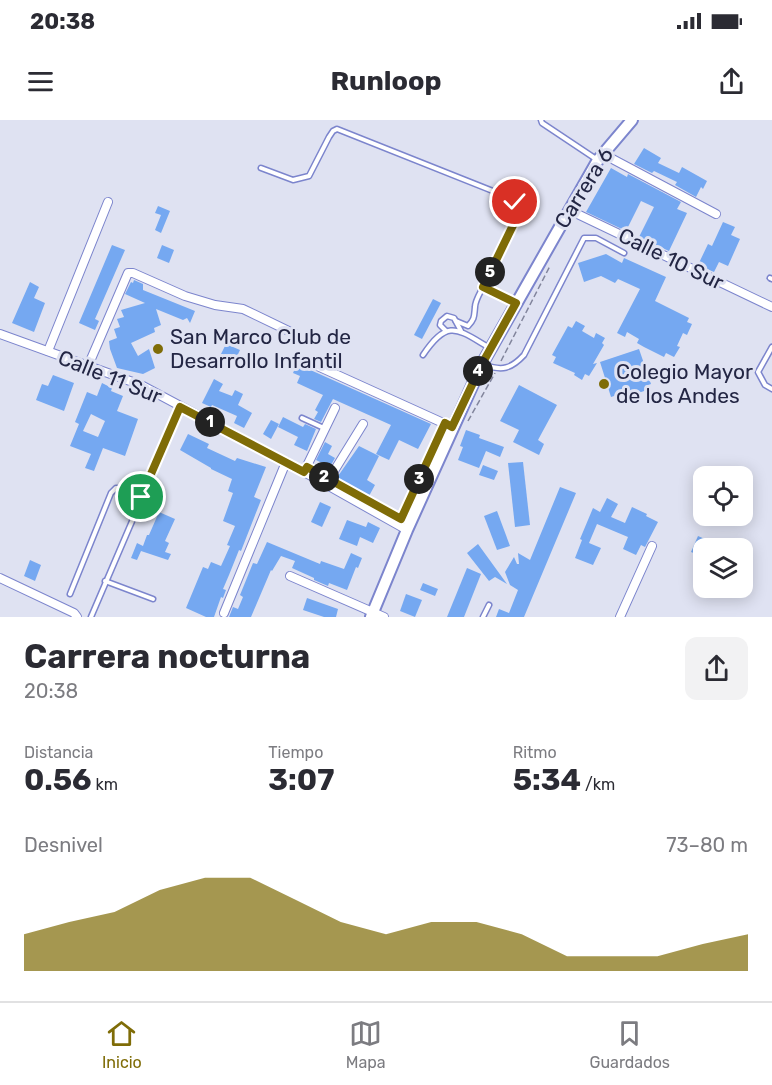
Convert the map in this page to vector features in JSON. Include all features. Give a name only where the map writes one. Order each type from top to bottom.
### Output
[{"type":"main road","name":"Carrera 6","points":[[372,615],[453,425],[482,364],[600,157],[632,120]]},
{"type":"street","points":[[600,157],[716,214]]},
{"type":"street","points":[[48,351],[108,202]]},
{"type":"street","name":"Calle 10 Sur","points":[[569,210],[772,307]]},
{"type":"street","points":[[88,366],[129,273],[185,296],[215,305],[243,309],[297,335]]},
{"type":"street","name":"Calle 11 Sur","points":[[0,334],[141,385],[407,530]]},
{"type":"street","points":[[313,364],[453,425]]},
{"type":"street","points":[[304,472],[335,408]]},
{"type":"street","points":[[326,484],[363,424]]},
{"type":"street","points":[[224,613],[286,462]]},
{"type":"street","points":[[620,617],[652,546]]},
{"type":"street","points":[[290,576],[372,615],[384,617]]},
{"type":"street","points":[[0,578],[74,613],[77,617]]},
{"type":"lane","points":[[541,120],[542,123],[600,157]]},
{"type":"lane","points":[[261,168],[293,180],[309,176],[328,137],[337,129],[513,199],[518,207],[518,215],[474,306],[476,316],[468,326],[451,317],[443,318],[440,325],[446,332]]},
{"type":"lane","points":[[482,364],[497,369],[507,369],[524,355],[584,238],[596,238],[624,253]]},
{"type":"lane","points":[[483,287],[516,303]]},
{"type":"lane","points":[[456,321],[461,331],[490,349]]},
{"type":"lane","points":[[423,355],[436,336],[446,332],[461,331]]},
{"type":"lane","points":[[772,347],[758,372],[765,385],[772,389]]},
{"type":"lane","points":[[91,617],[180,407]]},
{"type":"lane","points":[[302,418],[326,429]]},
{"type":"lane","points":[[70,594],[111,493],[116,488],[125,489],[141,497]]},
{"type":"lane","points":[[105,581],[153,599]]},
{"type":"lane","points":[[483,617],[489,605]]},
{"type":"path","points":[[453,425],[463,429],[552,262]]},
{"type":"building","points":[[644,148],[661,158],[658,163],[679,173],[682,167],[707,181],[703,189],[701,187],[696,197],[675,185],[677,182],[634,164]]},
{"type":"building","points":[[611,168],[627,177],[628,174],[681,202],[677,209],[687,213],[669,251],[639,237],[654,207],[641,201],[626,231],[586,212]]},
{"type":"building","points":[[158,206],[170,211],[161,233],[155,230],[161,215],[155,213]]},
{"type":"building","points":[[723,222],[735,227],[731,235],[740,239],[728,266],[719,262],[714,272],[698,265],[708,244],[712,246]]},
{"type":"building","points":[[112,245],[125,250],[95,319],[99,321],[95,330],[79,323]]},
{"type":"building","points":[[162,245],[174,250],[169,263],[157,258]]},
{"type":"building","points":[[606,254],[622,263],[624,258],[666,277],[655,301],[689,318],[687,322],[692,324],[687,335],[683,333],[677,346],[680,347],[674,357],[666,353],[664,357],[644,347],[637,343],[639,339],[627,332],[625,337],[617,333],[640,289],[618,279],[615,283],[601,276],[584,282],[578,263]]},
{"type":"building","points":[[134,280],[143,284],[143,290],[195,311],[190,323],[187,318],[183,320],[156,309],[161,325],[154,328],[155,332],[131,343],[138,356],[149,349],[155,368],[143,374],[117,368],[109,341],[117,338],[114,329],[120,327],[117,319],[124,317],[121,310],[145,303],[125,294]]},
{"type":"building","points":[[30,282],[39,287],[34,298],[45,303],[34,332],[12,323]]},
{"type":"building","points":[[433,299],[441,303],[422,339],[414,335]]},
{"type":"building","points":[[576,321],[585,326],[582,331],[594,338],[596,333],[605,338],[602,343],[604,345],[593,364],[597,363],[589,376],[585,374],[582,380],[574,375],[575,373],[553,363],[556,357],[552,355],[568,326],[572,328]]},
{"type":"building","points":[[226,344],[240,350],[231,369],[217,362]]},
{"type":"building","points":[[639,349],[651,384],[645,386],[647,390],[618,400],[617,395],[611,397],[600,362]]},
{"type":"building","points":[[297,364],[431,424],[418,449],[399,440],[389,460],[376,454],[391,425],[333,399],[321,422],[314,419],[318,412],[315,410],[323,395],[297,383],[300,376],[293,373]]},
{"type":"building","points":[[53,375],[74,383],[64,411],[36,400],[42,384],[48,386]]},
{"type":"building","points":[[214,379],[223,384],[219,391],[232,396],[235,390],[243,394],[238,405],[252,413],[244,428],[234,423],[237,416],[202,403]]},
{"type":"building","points":[[102,383],[112,388],[111,391],[123,396],[117,411],[138,419],[125,456],[103,448],[94,471],[85,468],[91,454],[70,446],[79,424],[75,422],[87,392],[97,396]],"holes":[[[91,414],[105,421],[98,437],[83,431]]]},
{"type":"building","points":[[519,385],[557,405],[538,440],[544,444],[539,455],[513,442],[519,430],[500,421]]},
{"type":"building","points":[[283,417],[303,427],[305,424],[316,429],[307,451],[294,445],[298,437],[278,427]]},
{"type":"building","points":[[271,420],[279,424],[271,439],[263,434]]},
{"type":"building","points":[[466,430],[480,435],[479,438],[504,447],[500,457],[486,451],[479,468],[458,460]]},
{"type":"building","points":[[188,434],[209,444],[207,448],[235,461],[237,458],[266,467],[254,497],[261,500],[223,589],[226,590],[214,617],[206,617],[186,608],[203,567],[208,569],[211,562],[221,566],[230,546],[227,545],[235,526],[223,521],[233,493],[228,491],[232,479],[180,450]]},
{"type":"building","points":[[325,442],[332,446],[328,454],[335,458],[330,467],[316,460]]},
{"type":"building","points":[[359,446],[379,456],[367,480],[375,485],[369,496],[336,479]]},
{"type":"building","points":[[523,462],[530,525],[515,527],[508,463]]},
{"type":"building","points":[[483,465],[498,471],[494,480],[479,475]]},
{"type":"building","points":[[560,487],[576,493],[524,617],[496,617],[499,609],[509,613],[518,590],[510,585],[505,572],[514,557],[519,564],[518,553],[530,560]]},
{"type":"building","points":[[607,498],[618,504],[611,517],[625,523],[632,507],[658,522],[645,547],[641,545],[636,555],[623,549],[628,537],[597,524],[589,543],[601,548],[593,565],[575,558],[593,508],[600,512]]},
{"type":"building","points":[[320,502],[331,507],[322,527],[311,522]]},
{"type":"building","points":[[497,511],[510,546],[497,550],[484,516]]},
{"type":"building","points":[[159,512],[175,519],[165,541],[169,543],[165,552],[171,554],[168,560],[141,551],[137,560],[131,558],[137,543],[143,546]]},
{"type":"building","points":[[347,520],[366,527],[368,522],[380,528],[373,543],[360,537],[357,546],[339,539]]},
{"type":"building","points":[[267,542],[320,564],[321,561],[344,569],[351,553],[362,558],[347,590],[314,580],[292,568],[295,561],[281,556],[271,570],[251,617],[229,617],[233,607],[238,609],[243,597],[240,595],[253,563],[257,564]]},
{"type":"building","points":[[478,544],[507,584],[495,577],[489,581],[467,553]]},
{"type":"building","points":[[30,560],[41,565],[35,581],[24,576]]},
{"type":"building","points":[[467,568],[481,574],[464,617],[447,617]]},
{"type":"building","points":[[423,583],[438,589],[435,596],[420,590]]},
{"type":"building","points":[[406,594],[422,600],[415,617],[400,611]]},
{"type":"building","points":[[307,598],[338,609],[336,617],[324,617],[303,610]]},
{"type":"place","name":"San Marco Club de Desarrollo Infantil","points":[[158,349]]},
{"type":"place","name":"Colegio Mayor de los Andes","points":[[604,384]]},
{"type":"route","points":[[141,497],[180,407],[304,472],[307,467],[401,519],[445,423],[452,427],[482,364],[516,303],[483,287],[518,215],[515,202]]}]
